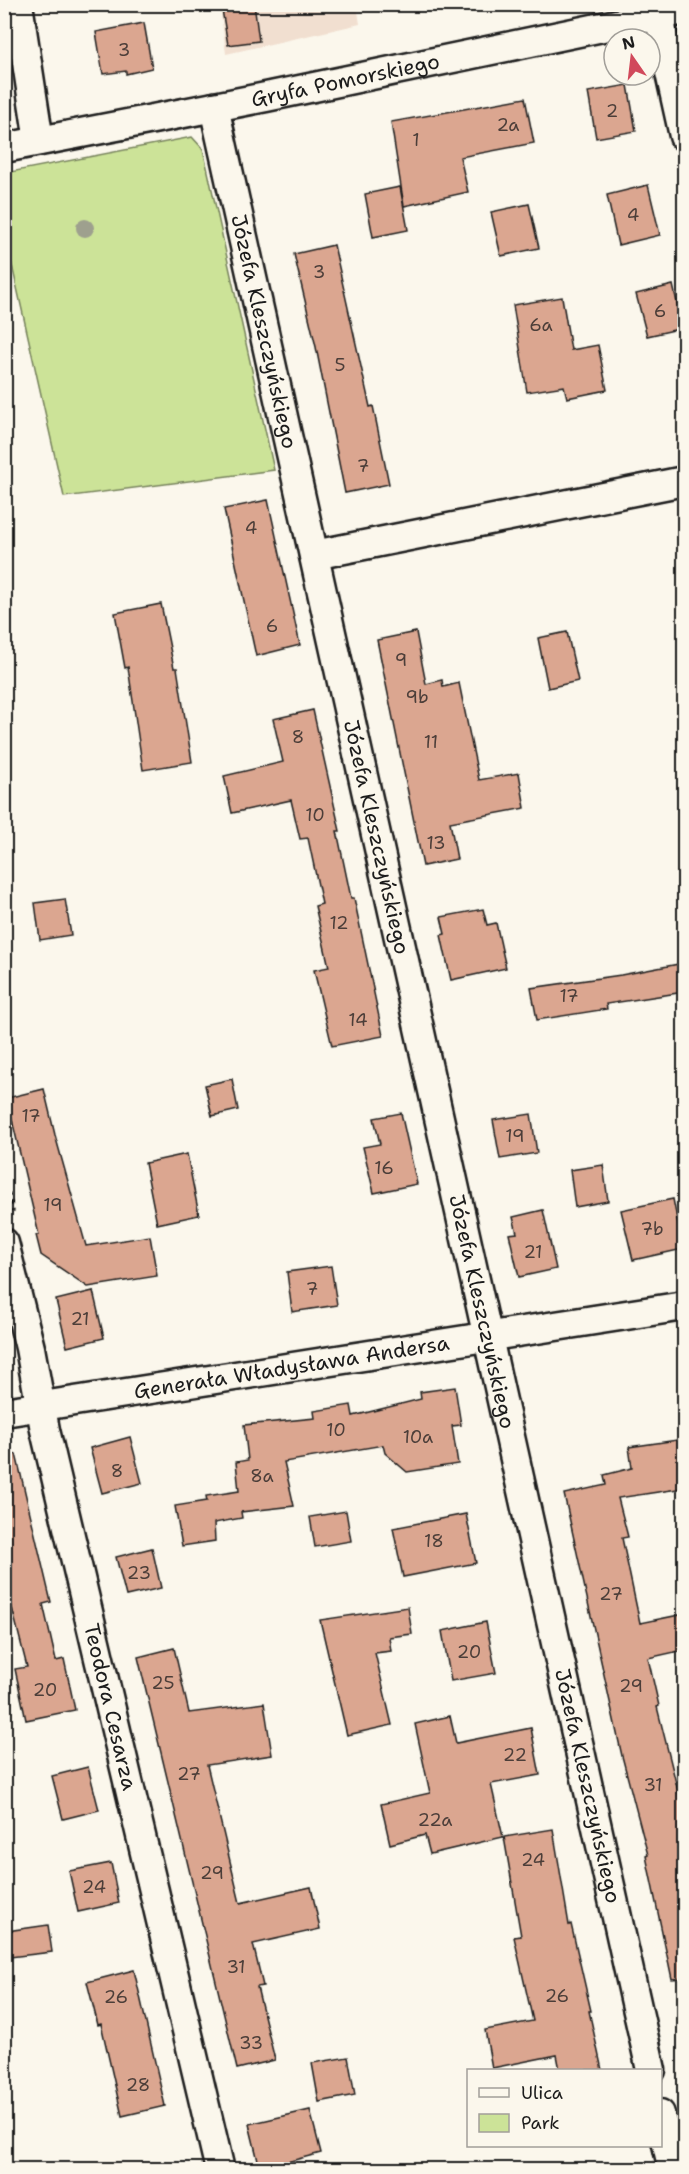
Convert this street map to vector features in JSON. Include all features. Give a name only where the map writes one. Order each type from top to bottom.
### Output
[{"type":"street","points":[[18,4],[39,141]]},
{"type":"street","points":[[668,10],[665,50],[684,135]]},
{"type":"street","name":"Gryfa Pomorskiego","points":[[4,148],[214,107],[668,10]]},
{"type":"street","name":"Józefa Kleszczyńskiego","points":[[214,107],[651,2069]]},
{"type":"street","points":[[314,555],[684,481]]},
{"type":"street","name":"Teodora Cesarza","points":[[4,1243],[45,1430],[220,2169]]},
{"type":"street","name":"Generała Władysława Andersa","points":[[4,1412],[684,1306]]},
{"type":"street","points":[[662,2122],[673,2169]]},
{"type":"shaded area","points":[[220,5],[357,5],[360,24],[226,54]]},
{"type":"green space","points":[[192,137],[203,149],[274,470],[64,497],[5,234],[5,173]]},
{"type":"building","points":[[221,4],[254,4],[259,41],[228,45]]},
{"type":"building","points":[[144,23],[152,68],[126,74],[126,71],[103,74],[96,32]]},
{"type":"building","points":[[628,87],[636,131],[596,138],[588,92]]},
{"type":"building","points":[[525,98],[534,143],[460,157],[468,192],[404,206],[391,122]]},
{"type":"building","points":[[648,185],[660,235],[618,245],[607,195]]},
{"type":"building","points":[[400,187],[408,230],[373,237],[365,194]]},
{"type":"building","points":[[529,204],[539,248],[501,256],[491,212]]},
{"type":"building","points":[[334,245],[370,407],[373,406],[389,484],[345,493],[316,347],[294,254]]},
{"type":"building","points":[[673,285],[683,328],[647,336],[636,294]]},
{"type":"building","points":[[562,297],[571,350],[598,345],[607,390],[567,398],[564,386],[527,392],[513,305]]},
{"type":"building","points":[[268,500],[300,645],[256,656],[224,509]]},
{"type":"building","points":[[161,604],[174,668],[177,668],[192,762],[143,770],[128,667],[125,668],[115,613]]},
{"type":"building","points":[[416,632],[426,684],[442,680],[443,687],[459,683],[479,780],[519,773],[525,808],[450,822],[457,859],[423,866],[377,640]]},
{"type":"building","points":[[567,632],[578,681],[548,688],[538,638]]},
{"type":"building","points":[[313,710],[340,831],[337,831],[351,898],[354,898],[383,1036],[332,1046],[314,970],[329,967],[315,906],[322,904],[308,838],[300,839],[291,800],[232,813],[224,776],[283,762],[273,719]]},
{"type":"building","points":[[65,899],[71,935],[40,940],[35,903]]},
{"type":"building","points":[[483,909],[487,925],[496,923],[506,968],[451,980],[441,935],[445,934],[441,917]]},
{"type":"building","points":[[684,963],[684,992],[606,1004],[607,1009],[537,1020],[531,988]]},
{"type":"building","points":[[232,1079],[238,1110],[212,1116],[205,1085]]},
{"type":"building","points":[[44,1089],[86,1246],[150,1236],[157,1276],[88,1287],[41,1255],[36,1235],[39,1235],[7,1098]]},
{"type":"building","points":[[401,1113],[417,1184],[374,1193],[363,1147],[380,1144],[374,1118]]},
{"type":"building","points":[[531,1114],[537,1153],[500,1159],[493,1120]]},
{"type":"building","points":[[187,1154],[199,1215],[157,1224],[145,1163]]},
{"type":"building","points":[[603,1165],[608,1201],[575,1207],[570,1170]]},
{"type":"building","points":[[673,1199],[683,1249],[633,1260],[621,1210]]},
{"type":"building","points":[[543,1210],[556,1269],[519,1277],[509,1234],[517,1233],[513,1217]]},
{"type":"building","points":[[331,1266],[337,1305],[292,1312],[287,1272]]},
{"type":"building","points":[[93,1291],[104,1338],[67,1347],[56,1300]]},
{"type":"building","points":[[455,1387],[461,1425],[452,1426],[458,1464],[407,1472],[385,1453],[383,1445],[284,1462],[294,1506],[241,1512],[242,1518],[214,1523],[215,1541],[182,1546],[175,1506],[207,1501],[206,1496],[239,1491],[236,1462],[248,1460],[244,1425],[315,1418],[314,1411],[351,1405],[353,1416],[421,1399],[420,1392]]},
{"type":"building","points":[[130,1437],[142,1483],[102,1493],[90,1448]]},
{"type":"building","points":[[684,1439],[684,1488],[618,1498],[628,1537],[622,1538],[640,1623],[684,1614],[684,1650],[648,1658],[659,1706],[657,1707],[684,1815],[684,1978],[672,1979],[646,1856],[648,1855],[622,1756],[564,1494],[606,1485],[604,1475],[632,1468],[629,1447]]},
{"type":"building","points":[[16,1454],[51,1602],[43,1604],[56,1661],[64,1659],[75,1710],[26,1720],[15,1669],[27,1667],[4,1576],[4,1456]]},
{"type":"building","points":[[346,1511],[351,1541],[315,1547],[310,1517]]},
{"type":"building","points":[[466,1514],[476,1563],[403,1577],[393,1528]]},
{"type":"building","points":[[152,1548],[161,1588],[126,1596],[116,1557]]},
{"type":"building","points":[[408,1607],[412,1634],[389,1637],[391,1651],[375,1653],[392,1725],[347,1735],[320,1620]]},
{"type":"building","points":[[486,1622],[496,1673],[451,1681],[442,1631]]},
{"type":"building","points":[[174,1648],[189,1713],[264,1703],[272,1755],[207,1765],[240,1903],[311,1887],[320,1929],[253,1944],[263,1986],[257,1987],[275,2060],[237,2069],[138,1657]]},
{"type":"building","points":[[450,1716],[456,1743],[531,1728],[540,1775],[491,1784],[503,1837],[430,1854],[425,1835],[390,1844],[381,1804],[430,1793],[415,1724]]},
{"type":"building","points":[[88,1767],[99,1810],[63,1819],[52,1776]]},
{"type":"building","points":[[553,1829],[569,1925],[571,1924],[591,2011],[589,2011],[602,2069],[560,2069],[557,2055],[492,2068],[485,2030],[533,2021],[514,1937],[521,1936],[504,1837]]},
{"type":"building","points":[[111,1863],[119,1903],[78,1912],[69,1871]]},
{"type":"building","points":[[48,1925],[52,1952],[10,1957],[7,1931]]},
{"type":"building","points":[[134,1970],[165,2106],[122,2116],[101,2024],[98,2025],[87,1982]]},
{"type":"building","points":[[348,2057],[355,2095],[319,2102],[312,2063]]},
{"type":"building","points":[[310,2110],[321,2153],[260,2169],[249,2124]]}]
